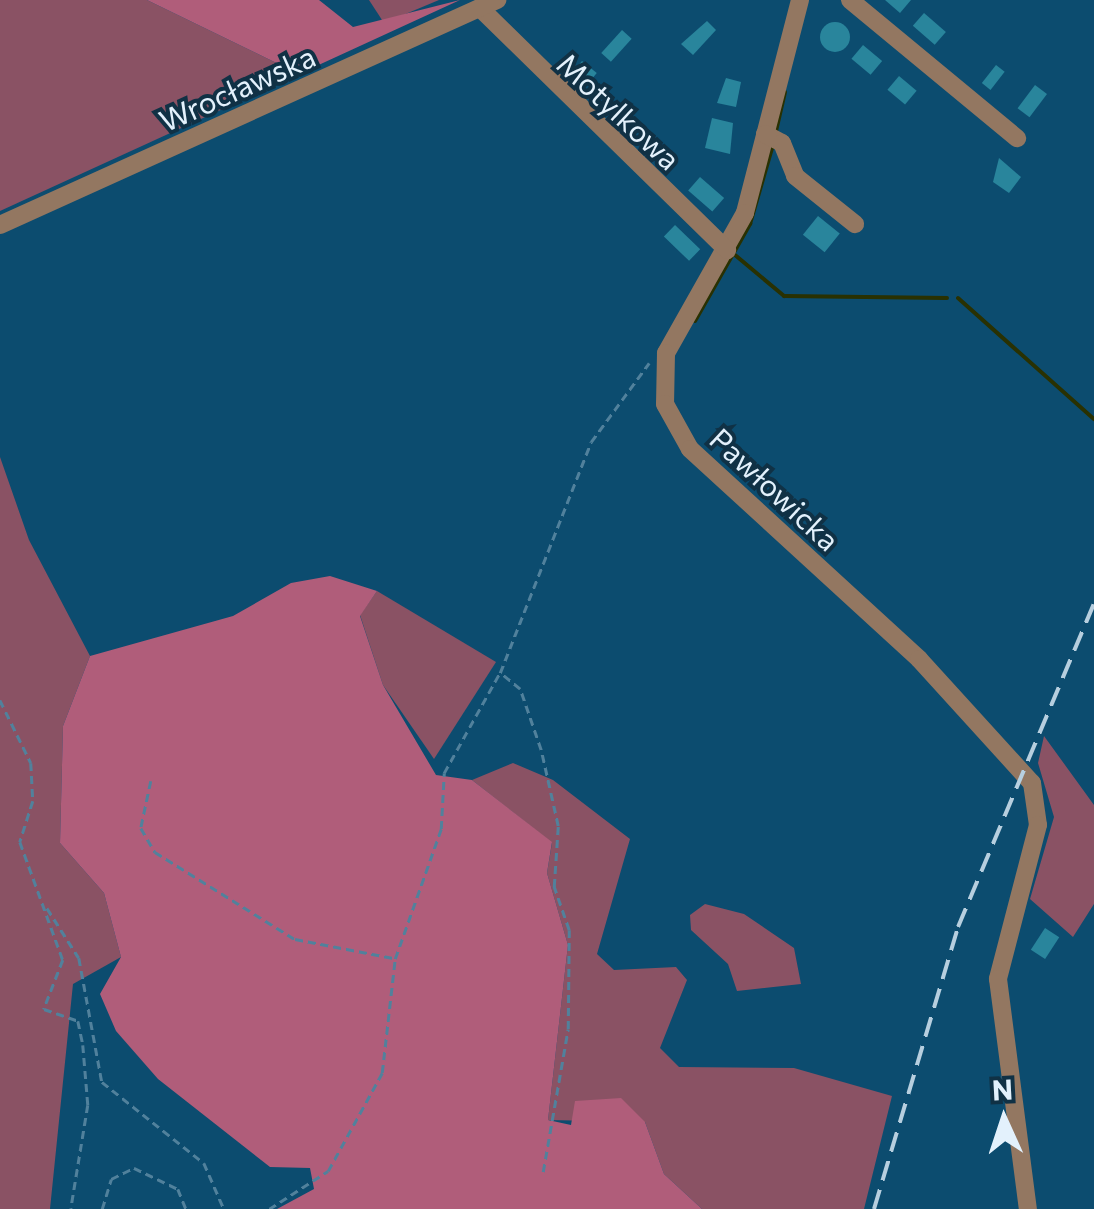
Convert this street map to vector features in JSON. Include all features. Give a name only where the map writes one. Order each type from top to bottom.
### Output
[{"type":"street","points":[[664,362],[727,250],[766,134],[800,0]]},
{"type":"street","points":[[850,0],[1017,138]]},
{"type":"street","name":"Wrocławska","points":[[0,226],[488,4]]},
{"type":"street","name":"Motylkowa","points":[[488,4],[486,23],[727,250]]},
{"type":"street","points":[[766,134],[782,142],[795,176],[855,224]]},
{"type":"street","name":"Pawłowicka","points":[[664,362],[665,404],[690,450],[919,659],[1027,776],[1038,807],[1033,846],[998,980],[1028,1209]]},
{"type":"path","points":[[269,1209],[343,1152],[391,1043],[395,959],[441,829],[444,774],[500,673],[591,442],[646,366],[664,362]]},
{"type":"path","points":[[500,673],[520,690],[542,750],[558,826],[554,887],[570,930],[568,1029],[543,1172]]},
{"type":"path","points":[[0,700],[32,763],[34,801],[20,842],[63,960],[44,1009],[78,1021],[88,1105],[72,1209]]},
{"type":"path","points":[[151,780],[144,836],[197,883],[320,949],[395,959]]},
{"type":"path","points":[[46,908],[79,958],[102,1082],[204,1163],[224,1209]]},
{"type":"path","points":[[102,1209],[111,1179],[134,1168],[178,1189],[186,1209]]},
{"type":"shaded area","points":[[0,0],[147,0],[299,74],[0,211]]},
{"type":"shaded area","points":[[147,0],[319,0],[353,27],[460,0],[299,74]]},
{"type":"shaded area","points":[[369,0],[439,0],[384,23]]},
{"type":"shaded area","points":[[0,457],[29,540],[90,656],[63,726],[60,843],[104,893],[121,957],[73,984],[50,1209],[0,1209]]},
{"type":"shaded area","points":[[330,576],[377,591],[360,616],[383,685],[436,775],[472,780],[552,842],[547,873],[568,945],[548,1120],[571,1125],[575,1101],[621,1098],[645,1122],[664,1174],[702,1209],[277,1209],[314,1189],[310,1168],[270,1167],[158,1079],[116,1031],[100,994],[121,957],[104,893],[60,843],[63,726],[90,656],[233,616],[291,583]]},
{"type":"shaded area","points":[[377,591],[496,662],[434,759],[383,685],[360,615]]},
{"type":"shaded area","points":[[1044,736],[1094,805],[1094,904],[1073,937],[1030,899],[1054,817],[1038,763]]},
{"type":"shaded area","points":[[513,763],[553,780],[630,839],[597,954],[614,970],[676,967],[687,980],[660,1048],[679,1067],[794,1068],[892,1096],[864,1209],[702,1209],[664,1174],[645,1122],[548,1120],[568,945],[547,873],[552,843],[472,780]]},
{"type":"shaded area","points":[[705,904],[744,914],[794,948],[801,984],[737,991],[728,964],[691,930],[690,915]]},
{"type":"building","points":[[885,0],[911,0],[900,13]]},
{"type":"building","points":[[924,13],[946,32],[935,45],[913,26]]},
{"type":"building","points":[[707,21],[716,30],[693,55],[681,44]]},
{"type":"building","points":[[835,22],[849,31],[850,37],[841,51],[835,52],[821,43],[820,37],[829,23]]},
{"type":"building","points":[[622,30],[632,39],[611,62],[601,53]]},
{"type":"building","points":[[863,45],[882,61],[871,75],[851,59]]},
{"type":"building","points":[[582,61],[597,73],[588,84],[573,72]]},
{"type":"building","points":[[996,65],[1005,72],[991,90],[982,83]]},
{"type":"building","points":[[899,76],[917,91],[905,105],[887,90]]},
{"type":"building","points":[[726,78],[741,82],[736,107],[717,103]]},
{"type":"building","points":[[1035,85],[1047,94],[1030,117],[1018,108]]},
{"type":"building","points":[[712,118],[733,123],[730,154],[705,148]]},
{"type":"building","points":[[999,158],[1021,177],[1009,193],[993,182]]},
{"type":"building","points":[[700,177],[724,198],[712,212],[688,191]]},
{"type":"building","points":[[818,216],[840,234],[825,252],[803,235]]},
{"type":"building","points":[[675,225],[700,249],[689,261],[664,237]]},
{"type":"building","points":[[1045,928],[1059,937],[1045,959],[1031,950]]},
{"type":"waterway","points":[[776,131],[785,92]]},
{"type":"waterway","points":[[695,321],[750,224],[773,145]]},
{"type":"waterway","points":[[735,255],[784,296],[947,298]]},
{"type":"waterway","points":[[958,298],[1094,419]]},
{"type":"railway","points":[[874,1209],[958,927],[1094,604]]}]
